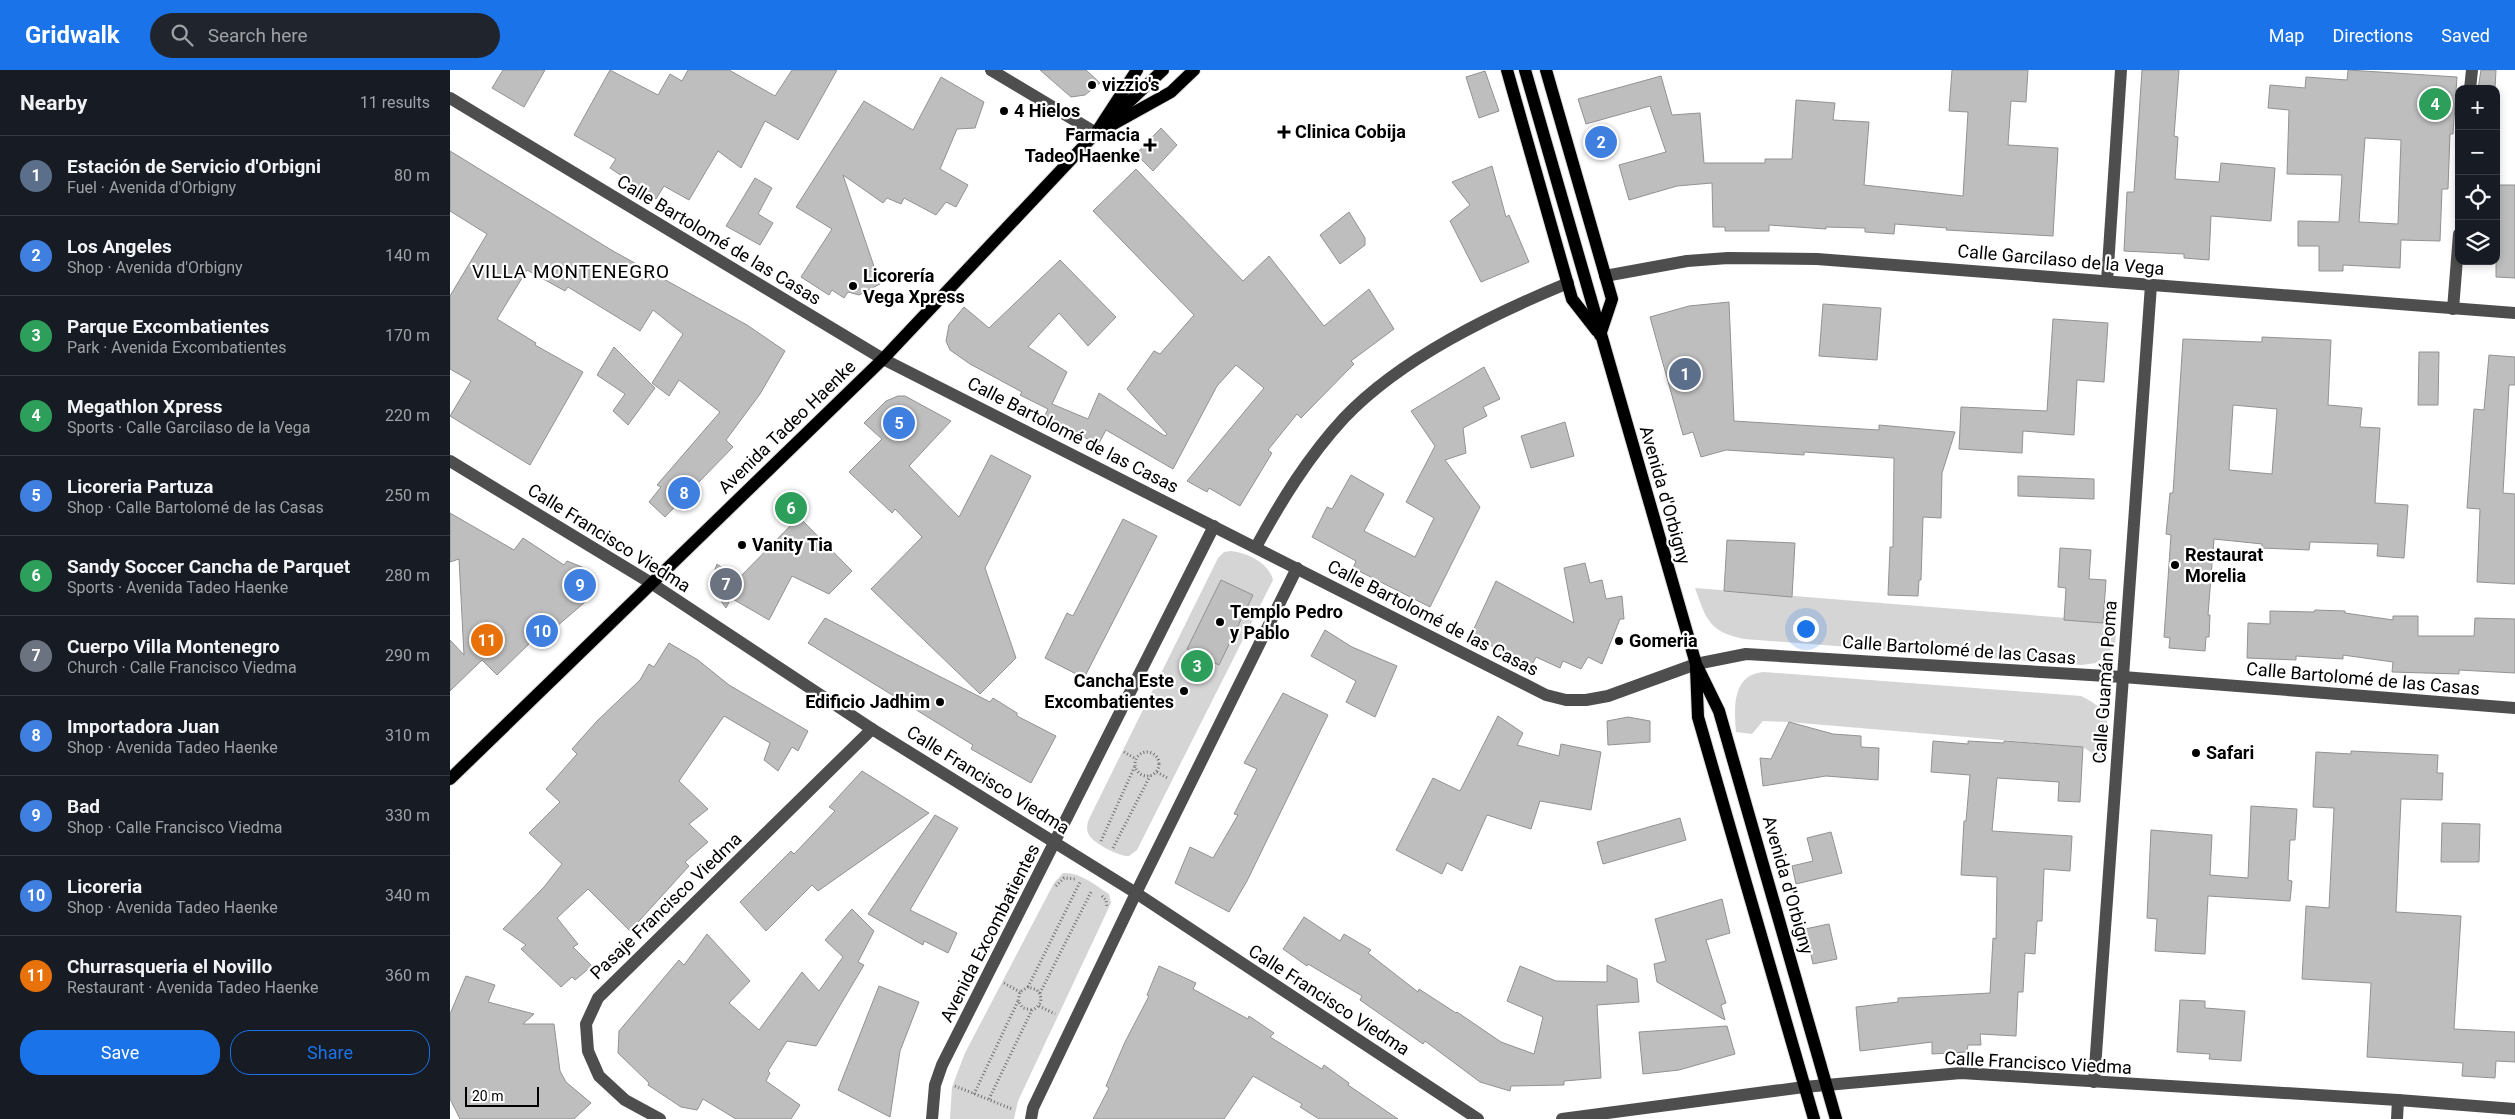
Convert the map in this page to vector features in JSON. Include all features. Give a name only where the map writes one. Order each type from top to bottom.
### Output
[{"type":"main road","name":"Avenida Tadeo Haenke","points":[[450,779],[883,359],[1096,133],[1137,70]]},
{"type":"main road","points":[[1096,133],[1163,70]]},
{"type":"main road","name":"Avenida Tadeo Haenke","points":[[1096,133],[1172,92],[1194,70]]},
{"type":"main road","name":"Avenida d'Orbigny","points":[[1507,70],[1572,299],[1600,335],[1696,664],[1719,711],[1836,1119]]},
{"type":"main road","points":[[1525,70],[1600,335]]},
{"type":"main road","points":[[1546,70],[1612,299],[1600,335]]},
{"type":"main road","name":"Avenida d'Orbigny","points":[[1696,664],[1698,717],[1814,1119]]},
{"type":"street","points":[[991,70],[1096,133]]},
{"type":"street","points":[[2107,281],[2121,70]]},
{"type":"street","points":[[2470,85],[2472,70]]},
{"type":"street","name":"Calle Bartolomé de las Casas","points":[[450,98],[883,359],[1256,547],[1520,684],[1553,697],[1586,700],[1608,696],[1696,664],[1746,654],[2123,677],[2515,708]]},
{"type":"street","name":"Calle Garcilaso de la Vega","points":[[1605,276],[1687,261],[1817,258],[2515,313]]},
{"type":"street","points":[[2453,309],[2457,265]]},
{"type":"street","points":[[1256,547],[1281,500],[1318,449],[1345,417],[1388,381],[1472,328],[1519,304],[1568,284]]},
{"type":"street","name":"Calle Guamán Poma","points":[[2094,1082],[2150,285]]},
{"type":"street","name":"Calle Francisco Viedma","points":[[450,462],[650,583],[872,730],[1136,893],[1478,1119]]},
{"type":"street","name":"Avenida Excombatientes","points":[[932,1119],[935,1085],[942,1065],[1214,526]]},
{"type":"street","points":[[1031,1119],[1033,1108],[1136,893],[1297,568]]},
{"type":"street","name":"Pasaje Francisco Viedma","points":[[660,1119],[625,1100],[599,1076],[588,1051],[586,1024],[598,998],[872,730]]},
{"type":"street","name":"Calle Francisco Viedma","points":[[1562,1119],[1804,1086],[1961,1073],[2515,1109]]},
{"type":"street","points":[[2397,1119],[2398,1100]]},
{"type":"path","points":[[1124,752],[1136,759]]},
{"type":"path","points":[[1101,841],[1135,766],[1136,759],[1146,752],[1154,754],[1159,760],[1156,772],[1150,776],[1113,848]]},
{"type":"path","points":[[1135,766],[1139,773],[1150,776]]},
{"type":"path","points":[[1156,772],[1169,778]]},
{"type":"path","points":[[1052,892],[1056,884],[1064,878],[1073,878],[1106,900],[1106,910]]},
{"type":"path","points":[[974,1094],[1018,1001],[1020,992],[1028,987],[1080,882]]},
{"type":"path","points":[[1039,1006],[1040,993],[1092,890]]},
{"type":"path","points":[[999,992],[1008,975]]},
{"type":"path","points":[[1004,983],[1020,992]]},
{"type":"path","points":[[1028,987],[1040,993]]},
{"type":"path","points":[[1018,1001],[1023,1008],[1032,1010]]},
{"type":"path","points":[[1051,1023],[1059,1005]]},
{"type":"path","points":[[989,1100],[1032,1010],[1039,1006]]},
{"type":"path","points":[[1039,1006],[1055,1014]]},
{"type":"path","points":[[954,1096],[956,1080]]},
{"type":"path","points":[[955,1086],[1012,1109]]},
{"type":"path","points":[[1011,1114],[1013,1103]]},
{"type":"shaded area","points":[[1231,551],[1257,560],[1271,574],[1273,580],[1137,850],[1129,856],[1113,852],[1091,838],[1087,829],[1089,819],[1218,558],[1224,552]]},
{"type":"shaded area","points":[[1695,588],[2117,622],[2115,646],[2096,663],[2082,665],[1744,639],[1723,632],[1710,623]]},
{"type":"shaded area","points":[[1764,672],[2081,696],[2092,702],[2105,716],[2108,732],[2106,763],[2083,747],[1789,722],[1763,721],[1752,734],[1736,732],[1737,694],[1746,679],[1754,674]]},
{"type":"shaded area","points":[[1063,873],[1081,877],[1093,883],[1109,894],[1111,903],[1018,1101],[1014,1119],[950,1119],[952,1087],[965,1053],[1054,883]]},
{"type":"building","points":[[503,70],[545,70],[524,107],[492,88]]},
{"type":"building","points":[[610,70],[658,95],[670,74],[682,81],[688,70],[729,70],[775,96],[792,70],[837,70],[798,140],[765,121],[741,168],[718,151],[689,200],[664,186],[656,199],[610,168],[616,159],[574,135]]},
{"type":"building","points":[[1040,70],[1086,70],[1100,83],[1085,95],[1071,97]]},
{"type":"building","points":[[1952,70],[2028,70],[2026,102],[2011,101],[2008,145],[2058,148],[2053,236],[1946,230],[1947,228],[1895,224],[1894,234],[1865,232],[1865,228],[1826,227],[1826,229],[1769,225],[1769,231],[1725,231],[1725,227],[1713,227],[1712,183],[1677,186],[1629,200],[1619,165],[1666,152],[1650,106],[1586,124],[1578,99],[1661,76],[1672,115],[1700,113],[1704,163],[1765,163],[1765,159],[1792,159],[1796,100],[1835,103],[1833,120],[1869,122],[1864,185],[1963,196],[1968,112],[1949,111]]},
{"type":"building","points":[[2142,70],[2179,70],[2174,136],[2178,137],[2175,179],[2219,182],[2221,163],[2275,168],[2271,221],[2211,216],[2209,260],[2184,258],[2184,254],[2124,251],[2127,192],[2134,192]]},
{"type":"building","points":[[2348,70],[2457,77],[2453,134],[2450,134],[2448,189],[2442,189],[2440,241],[2401,240],[2400,268],[2343,265],[2343,271],[2319,271],[2319,246],[2298,246],[2298,221],[2339,222],[2342,175],[2287,174],[2289,110],[2268,108],[2270,85],[2305,88],[2306,77],[2347,80]],"holes":[[[2365,138],[2401,140],[2398,224],[2359,222]]]},
{"type":"building","points":[[2481,70],[2496,70],[2495,85],[2479,85]]},
{"type":"building","points":[[1485,71],[1499,111],[1479,118],[1466,77]]},
{"type":"building","points":[[941,77],[984,102],[975,128],[957,129],[940,169],[968,185],[956,207],[946,202],[936,215],[904,198],[901,204],[887,198],[883,203],[843,175],[880,284],[859,295],[848,292],[844,298],[832,290],[829,295],[801,277],[832,229],[796,207],[864,101],[913,130]]},
{"type":"building","points":[[1161,128],[1177,145],[1153,171],[1136,154]]},
{"type":"building","points":[[450,151],[613,251],[747,325],[785,351],[760,394],[726,440],[733,447],[665,517],[649,502],[661,487],[657,485],[720,412],[679,380],[669,396],[652,383],[683,334],[653,310],[640,331],[568,287],[565,291],[527,270],[497,319],[536,343],[535,345],[583,372],[530,465],[450,416],[471,381],[450,369],[450,296],[487,234],[450,211]]},
{"type":"building","points":[[1492,166],[1506,217],[1509,215],[1529,262],[1481,282],[1450,221],[1470,205],[1452,182]]},
{"type":"building","points":[[1136,169],[1243,281],[1269,256],[1324,326],[1369,289],[1394,329],[1351,361],[1354,364],[1301,418],[1297,414],[1268,450],[1272,453],[1240,506],[1209,488],[1207,492],[1187,481],[1264,388],[1236,365],[1217,386],[1173,469],[1106,430],[1098,445],[1045,415],[1048,409],[1020,395],[1022,392],[970,364],[950,350],[946,341],[949,325],[964,307],[989,328],[1060,260],[1116,317],[1088,346],[1059,313],[1028,347],[1067,372],[1052,404],[1088,419],[1099,393],[1165,436],[1167,434],[1127,389],[1154,351],[1160,354],[1194,315],[1093,211]]},
{"type":"building","points":[[755,178],[772,188],[758,214],[773,223],[760,245],[726,226]]},
{"type":"building","points":[[2500,185],[2515,185],[2515,278],[2496,277],[2496,265],[2500,265]]},
{"type":"building","points":[[1349,212],[1365,238],[1365,245],[1340,264],[1320,235]]},
{"type":"building","points":[[1729,302],[1734,421],[1879,430],[1879,425],[1955,432],[1942,473],[1941,518],[1923,517],[1921,580],[1919,580],[1918,596],[1888,595],[1890,547],[1893,547],[1894,458],[1804,452],[1804,455],[1726,450],[1701,457],[1693,432],[1683,435],[1650,317],[1689,306]]},
{"type":"building","points":[[1823,304],[1881,308],[1877,360],[1819,356]]},
{"type":"building","points":[[2053,319],[2108,323],[2104,382],[2077,380],[2074,435],[2023,431],[2022,453],[1959,449],[1961,407],[2047,411]]},
{"type":"building","points":[[2262,337],[2331,340],[2328,405],[2362,408],[2360,427],[2380,428],[2375,503],[2408,505],[2404,558],[2377,556],[2378,544],[2310,542],[2309,550],[2262,548],[2262,544],[2214,539],[2208,615],[2210,615],[2209,637],[2206,637],[2205,651],[2169,648],[2170,638],[2164,637],[2171,535],[2166,534],[2170,493],[2173,493],[2183,339],[2262,342]],"holes":[[[2233,405],[2277,409],[2272,474],[2229,470]]]},
{"type":"building","points":[[614,347],[655,388],[628,425],[613,411],[625,394],[597,375]]},
{"type":"building","points":[[2419,352],[2439,352],[2438,405],[2418,405]]},
{"type":"building","points":[[2489,355],[2515,357],[2515,385],[2509,385],[2503,493],[2515,494],[2515,584],[2477,582],[2480,509],[2467,508],[2474,409],[2484,410]]},
{"type":"building","points":[[1484,367],[1500,399],[1483,407],[1487,416],[1463,428],[1466,453],[1445,460],[1480,507],[1430,607],[1353,568],[1356,561],[1312,537],[1327,507],[1332,509],[1351,475],[1384,494],[1364,531],[1415,557],[1434,518],[1406,502],[1435,446],[1411,411]]},
{"type":"building","points":[[898,396],[905,396],[951,421],[909,466],[959,517],[991,455],[1031,476],[985,568],[1016,658],[980,694],[871,589],[922,537],[895,509],[892,513],[849,472],[882,439],[864,423],[886,401]]},
{"type":"building","points":[[1565,422],[1574,456],[1531,468],[1521,436]]},
{"type":"building","points":[[2018,476],[2094,479],[2094,499],[2018,496]]},
{"type":"building","points":[[450,513],[514,550],[523,538],[564,565],[567,561],[582,567],[594,575],[596,582],[595,591],[591,597],[536,644],[533,640],[497,675],[482,660],[450,691],[450,640],[464,655],[459,559],[450,562]]},
{"type":"building","points":[[799,517],[852,571],[829,594],[792,576],[769,620],[731,598],[726,608],[711,587],[711,581],[717,564],[738,579]]},
{"type":"building","points":[[1123,519],[1157,536],[1084,678],[1045,658],[1067,613],[1073,616]]},
{"type":"building","points":[[1727,540],[1795,543],[1792,597],[1724,591]]},
{"type":"building","points":[[2060,548],[2091,550],[2089,579],[2106,580],[2103,623],[2064,620],[2066,588],[2058,587]]},
{"type":"building","points":[[1585,563],[1590,583],[1602,580],[1606,599],[1622,596],[1624,619],[1620,619],[1602,664],[1588,657],[1581,669],[1563,661],[1560,668],[1536,657],[1531,667],[1471,635],[1496,581],[1574,623],[1564,568]]},
{"type":"building","name":"Templo Pedro y Pablo","points":[[1221,580],[1253,595],[1219,665],[1187,649]]},
{"type":"building","points":[[2315,610],[2345,611],[2345,613],[2393,620],[2393,616],[2418,616],[2418,636],[2474,636],[2475,618],[2515,619],[2515,673],[2459,670],[2459,674],[2392,672],[2393,662],[2343,655],[2343,659],[2296,656],[2296,660],[2247,658],[2248,623],[2270,624],[2270,611],[2314,612]]},
{"type":"building","points":[[825,618],[990,702],[993,698],[1017,713],[1017,716],[1056,736],[1031,783],[971,749],[973,745],[808,643]]},
{"type":"building","points":[[1325,630],[1352,647],[1397,666],[1375,717],[1346,702],[1356,681],[1311,656]]},
{"type":"building","points":[[669,643],[698,660],[729,685],[808,731],[798,751],[792,747],[778,771],[764,760],[770,743],[724,716],[679,781],[708,809],[689,824],[708,842],[685,862],[689,866],[630,931],[588,889],[557,918],[578,944],[573,947],[592,966],[575,980],[572,977],[561,987],[521,949],[526,945],[503,929],[544,887],[562,864],[529,833],[560,802],[546,789],[577,754],[572,749],[597,721],[640,680],[649,664],[654,667]]},
{"type":"building","points":[[1283,693],[1328,715],[1247,881],[1229,912],[1175,883],[1190,847],[1213,858],[1238,815],[1234,814],[1257,769],[1244,763]]},
{"type":"building","points":[[1498,716],[1523,733],[1517,745],[1559,756],[1561,744],[1601,752],[1591,810],[1540,801],[1531,829],[1487,815],[1462,871],[1447,863],[1442,874],[1396,850],[1433,778],[1460,791]]},
{"type":"building","points":[[1628,717],[1650,721],[1650,742],[1608,745],[1607,721]]},
{"type":"building","points":[[1789,722],[1833,734],[1861,736],[1861,747],[1879,748],[1878,780],[1826,776],[1763,786],[1760,758],[1771,759]]},
{"type":"building","points":[[1933,741],[1968,744],[1968,741],[2004,743],[2004,741],[2083,747],[2080,802],[2058,801],[2059,782],[1997,778],[1992,831],[2072,836],[2070,871],[2044,869],[2042,921],[2037,921],[2035,954],[2025,953],[2023,992],[2018,992],[2016,1036],[1980,1034],[1981,1045],[1968,1045],[1967,1052],[1932,1054],[1932,1042],[1860,1051],[1856,1007],[1898,1002],[1898,998],[1990,993],[1993,938],[1996,939],[1997,877],[1961,875],[1964,821],[1966,821],[1970,775],[1931,772]]},
{"type":"building","points":[[2351,751],[2438,755],[2437,773],[2443,773],[2442,800],[2401,799],[2396,912],[2461,916],[2454,1029],[2515,1032],[2515,1062],[2496,1061],[2495,1078],[2462,1076],[2463,1063],[2367,1057],[2371,983],[2302,979],[2306,906],[2329,908],[2334,808],[2313,807],[2316,752],[2351,754]]},
{"type":"building","points":[[862,771],[929,813],[818,891],[812,885],[766,931],[740,902],[791,851],[794,854],[835,811],[829,807]]},
{"type":"building","points":[[2251,806],[2297,809],[2295,840],[2290,840],[2288,880],[2292,881],[2290,901],[2208,896],[2205,954],[2155,951],[2157,919],[2147,918],[2151,830],[2212,835],[2210,875],[2248,878]]},
{"type":"building","points":[[935,815],[958,828],[910,910],[957,933],[948,953],[924,941],[923,945],[868,914]]},
{"type":"building","points":[[1680,818],[1686,840],[1603,864],[1597,842]]},
{"type":"building","points":[[2442,823],[2480,824],[2479,862],[2441,862]]},
{"type":"building","points":[[1831,832],[1842,873],[1796,884],[1792,866],[1813,861],[1807,838]]},
{"type":"building","points":[[1722,899],[1730,933],[1706,940],[1726,1003],[1721,1005],[1725,1020],[1657,982],[1654,964],[1666,961],[1655,919]]},
{"type":"building","points":[[852,909],[874,931],[858,962],[864,965],[816,1046],[787,1041],[768,1071],[770,1073],[766,1081],[800,1105],[791,1119],[736,1119],[703,1099],[697,1110],[681,1107],[648,1085],[649,1083],[618,1053],[619,1031],[679,960],[684,965],[707,934],[750,981],[729,1003],[759,1030],[802,972],[819,991],[843,957],[825,940]]},
{"type":"building","points":[[1304,917],[1340,941],[1344,934],[1371,950],[1368,953],[1418,992],[1419,989],[1501,1042],[1534,1054],[1543,1017],[1507,1001],[1520,966],[1556,981],[1607,982],[1607,965],[1637,979],[1639,1002],[1597,1005],[1601,1078],[1564,1081],[1564,1085],[1511,1086],[1510,1091],[1480,1082],[1425,1041],[1423,1044],[1360,1000],[1362,996],[1308,964],[1307,966],[1283,949]]},
{"type":"building","points":[[1829,924],[1837,959],[1813,964],[1805,929]]},
{"type":"building","points":[[1159,966],[1196,983],[1193,989],[1248,1019],[1249,1016],[1274,1033],[1270,1037],[1322,1069],[1324,1065],[1349,1083],[1348,1085],[1398,1119],[1319,1119],[1300,1107],[1302,1104],[1253,1076],[1224,1119],[1093,1119],[1109,1088],[1106,1086],[1125,1042],[1149,996],[1147,995]]},
{"type":"building","points":[[466,976],[495,985],[488,1002],[534,1014],[523,1024],[554,1024],[560,1071],[566,1082],[591,1103],[574,1119],[460,1119],[450,1099],[450,1014]]},
{"type":"building","points":[[879,986],[919,1002],[900,1051],[890,1117],[838,1090]]},
{"type":"building","points":[[2180,1000],[2205,1001],[2205,1008],[2245,1011],[2241,1061],[2209,1059],[2210,1054],[2177,1052]]},
{"type":"building","points":[[1727,1026],[1735,1054],[1679,1070],[1643,1074],[1639,1032]]},
{"type":"place","name":"vizzio's","points":[[1092,85]]},
{"type":"place","name":"Megathlon Xpress","points":[[2435,104]]},
{"type":"place","name":"4 Hielos","points":[[1004,111]]},
{"type":"place","name":"Clinica Cobija","points":[[1284,132]]},
{"type":"place","name":"Los Angeles","points":[[1601,142]]},
{"type":"place","name":"Farmacia Tadeo Haenke","points":[[1150,145]]},
{"type":"place","name":"Licorería Vega Xpress","points":[[853,286]]},
{"type":"place","name":"Estación de Servicio d'Orbigni","points":[[1685,374]]},
{"type":"place","name":"Licoreria Partuza","points":[[899,423]]},
{"type":"place","name":"Importadora Juan","points":[[684,493]]},
{"type":"place","name":"Sandy Soccer Cancha de Parquet","points":[[791,508]]},
{"type":"place","name":"Vanity Tia","points":[[742,545]]},
{"type":"place","name":"Restaurat Morelia","points":[[2175,565]]},
{"type":"place","name":"Cuerpo Villa Montenegro","points":[[726,584]]},
{"type":"place","name":"Bad","points":[[580,585]]},
{"type":"place","name":"Templo Pedro y Pablo","points":[[1220,622]]},
{"type":"place","name":"Licoreria","points":[[542,631]]},
{"type":"place","name":"Churrasqueria el Novillo","points":[[487,640]]},
{"type":"place","name":"Gomeria","points":[[1619,641]]},
{"type":"place","name":"Parque Excombatientes","points":[[1197,666]]},
{"type":"place","name":"Cancha Este Excombatientes","points":[[1184,691]]},
{"type":"place","name":"Edificio Jadhim","points":[[940,702]]},
{"type":"place","name":"Safari","points":[[2196,753]]},
{"type":"district","name":"VILLA MONTENEGRO","points":[[571,271]]}]
